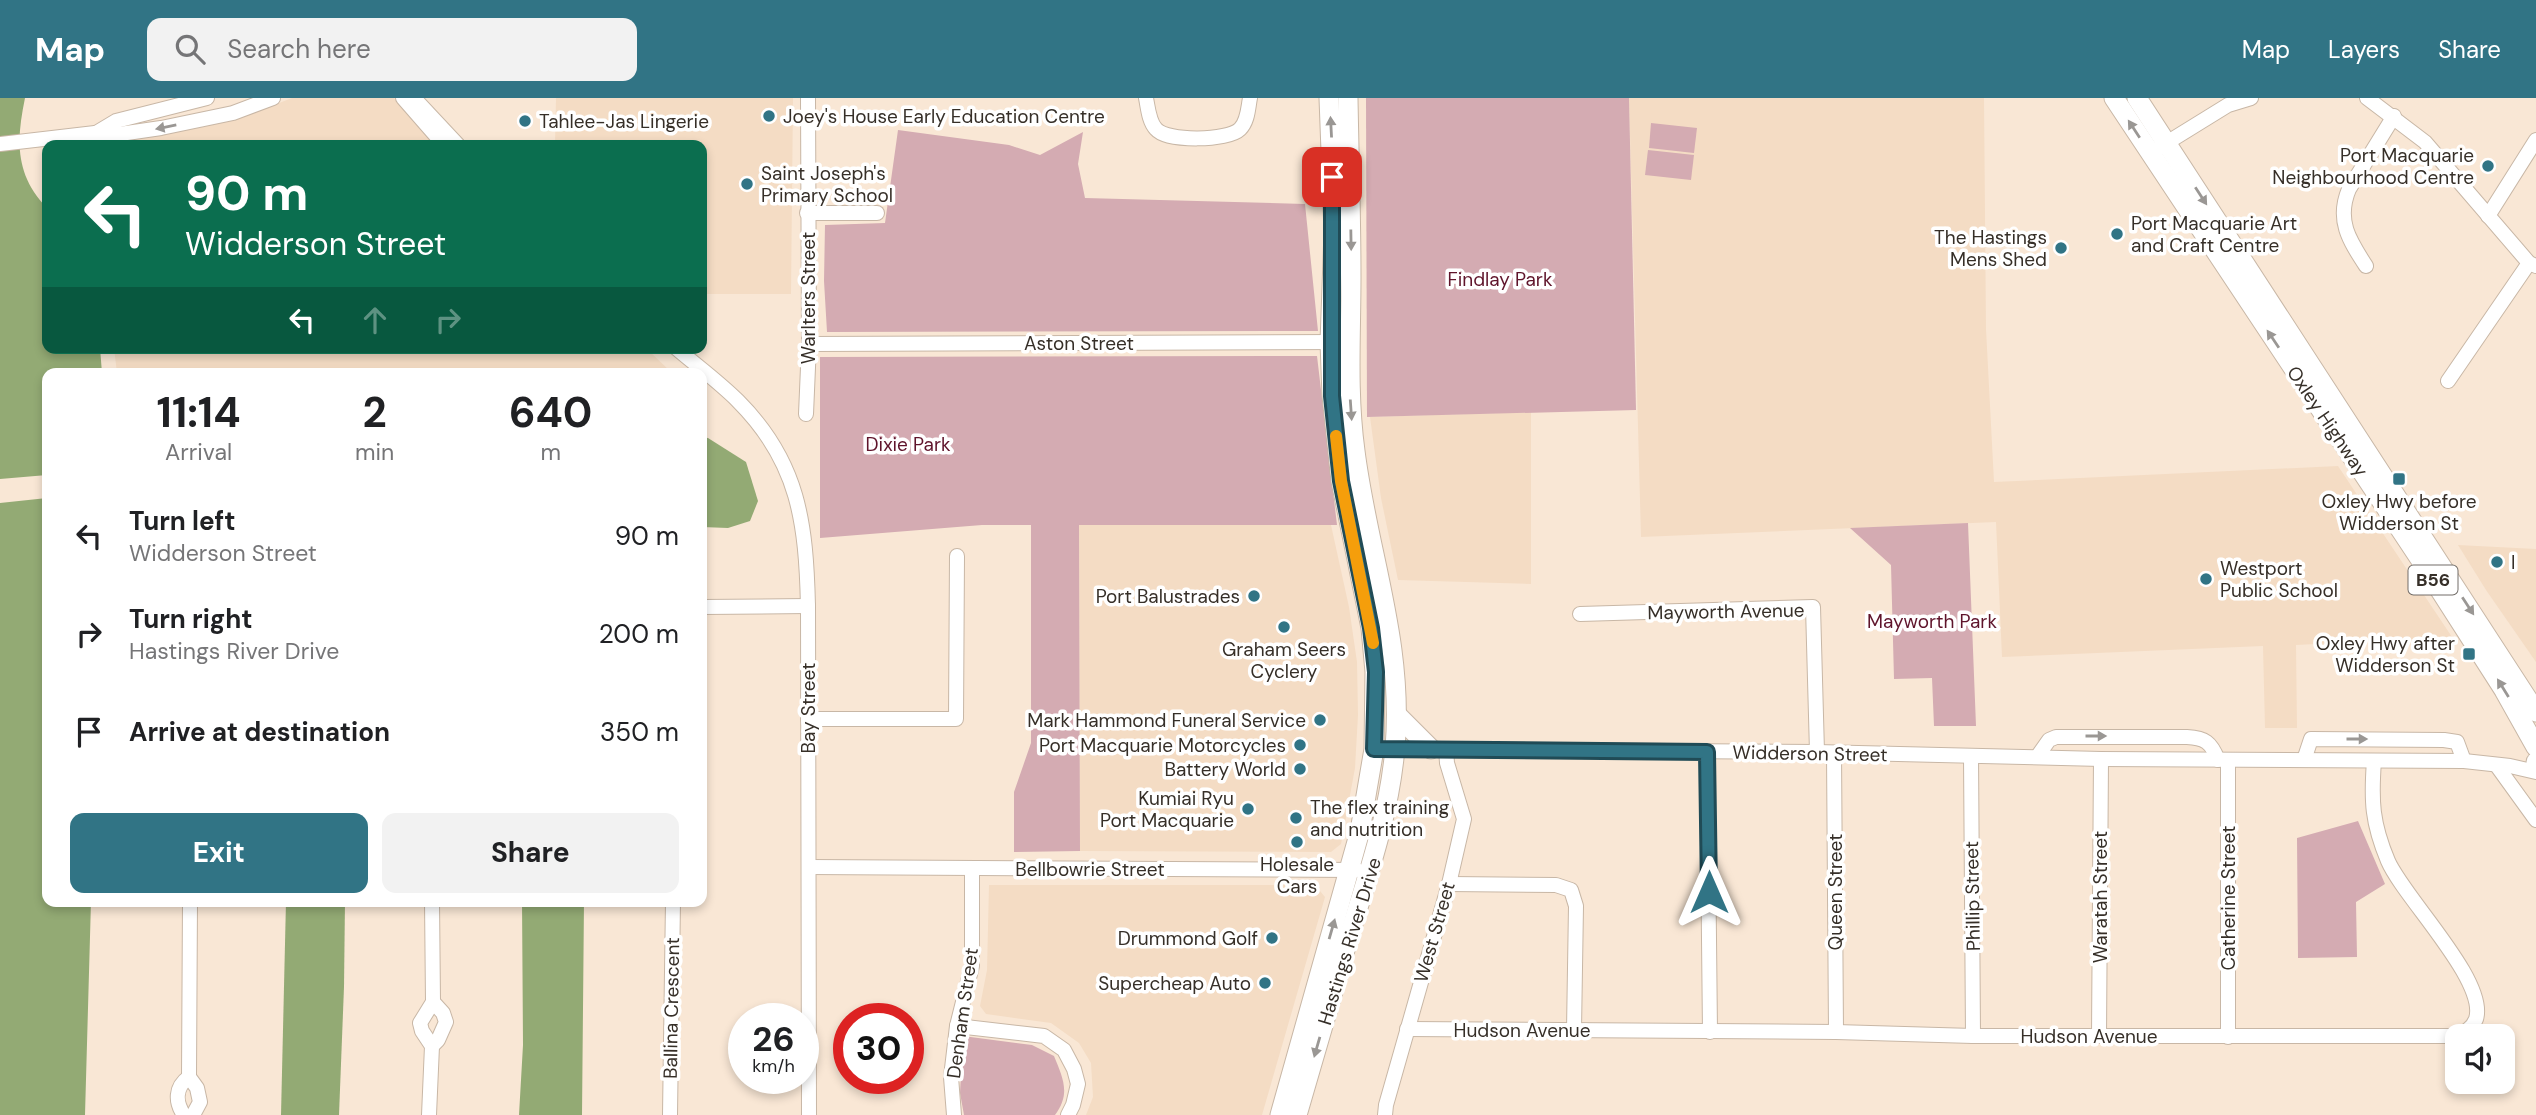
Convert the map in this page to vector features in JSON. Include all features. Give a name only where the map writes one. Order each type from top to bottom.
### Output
[{"type":"main road","name":"Hastings River Drive","points":[[1297,1115],[1371,872],[1385,818],[1395,749],[1396,666],[1391,630],[1362,502],[1339,342],[1329,98]]},
{"type":"main road","name":"Hastings River Drive","points":[[1280,1115],[1360,831],[1374,749],[1376,672],[1341,481],[1332,396],[1351,278],[1348,98]]},
{"type":"main road","name":"Oxley Highway","points":[[2114,98],[2422,562],[2504,690],[2536,747]]},
{"type":"main road","name":"Oxley Highway","points":[[2137,98],[2536,712]]},
{"type":"main road","points":[[1396,715],[1439,749]]},
{"type":"street","points":[[95,134],[116,121],[207,98]]},
{"type":"street","points":[[45,140],[161,128],[233,113],[273,98]]},
{"type":"street","points":[[402,98],[440,140]]},
{"type":"street","points":[[414,98],[453,140]]},
{"type":"street","name":"Warlters Street","points":[[806,414],[809,344],[808,98]]},
{"type":"street","points":[[1146,98],[1154,127],[1162,134],[1171,137],[1224,137],[1239,130],[1245,123],[1250,98]]},
{"type":"street","points":[[2150,153],[2228,104],[2251,98]]},
{"type":"street","points":[[2367,98],[2425,142],[2533,264],[2448,381]]},
{"type":"street","points":[[2366,266],[2344,228],[2344,200],[2394,116]]},
{"type":"street","points":[[0,144],[42,140]]},
{"type":"street","points":[[2488,216],[2536,140]]},
{"type":"street","points":[[807,213],[877,213]]},
{"type":"street","name":"Aston Street","points":[[809,344],[1339,342]]},
{"type":"street","name":"Bay Street","points":[[683,354],[699,368]]},
{"type":"street","name":"Bay Street","points":[[707,374],[737,400],[778,452],[799,505],[806,557],[808,606],[809,1115]]},
{"type":"street","points":[[808,719],[956,719],[957,556]]},
{"type":"street","points":[[707,607],[808,606]]},
{"type":"street","name":"Mayworth Avenue","points":[[1580,614],[1812,607],[1817,752]]},
{"type":"street","points":[[2037,757],[2049,740],[2056,737],[2187,737],[2202,738],[2209,742],[2223,760]]},
{"type":"street","points":[[2304,760],[2311,739],[2418,739],[2455,740],[2464,761]]},
{"type":"street","name":"Widderson Street","points":[[1374,749],[2464,761],[2536,772]]},
{"type":"street","name":"West Street","points":[[1385,1115],[1385,1105],[1449,884],[1464,820],[1447,763],[1439,749]]},
{"type":"street","points":[[1707,752],[1710,1032]]},
{"type":"street","name":"Queen Street","points":[[1834,752],[1836,1032]]},
{"type":"street","name":"Phillip Street","points":[[1970,756],[1973,1036]]},
{"type":"street","name":"Waratah Street","points":[[2099,1036],[2101,759]]},
{"type":"street","name":"Catherine Street","points":[[2223,760],[2228,1037]]},
{"type":"street","name":"Hudson Avenue","points":[[1407,1029],[1836,1032],[1973,1036],[2456,1036],[2469,1031],[2476,1018],[2476,1003],[2463,971],[2390,865],[2376,830],[2372,798],[2374,761]]},
{"type":"street","name":"Widderson Street","points":[[2504,766],[2536,761]]},
{"type":"street","points":[[2504,766],[2536,820]]},
{"type":"street","name":"Bellbowrie Street","points":[[809,867],[1349,869],[1371,872]]},
{"type":"street","name":"Denham Street","points":[[954,1115],[951,1077],[957,1026],[972,967],[972,869]]},
{"type":"street","points":[[1449,884],[1556,885],[1570,890],[1576,906],[1574,1030]]},
{"type":"street","points":[[190,907],[189,1077],[199,1094],[200,1102],[193,1115]]},
{"type":"street","points":[[429,1115],[432,1046],[420,1023],[433,1002],[432,907]]},
{"type":"street","name":"Ballina Crescent","points":[[670,1115],[673,907]]},
{"type":"street","points":[[432,1046],[438,1040],[446,1022],[443,1013],[433,1002]]},
{"type":"street","points":[[957,1026],[1044,1036],[1064,1050],[1078,1084],[1068,1115]]},
{"type":"street","points":[[184,1115],[177,1102],[177,1094],[181,1084],[189,1077]]},
{"type":"shaded area","points":[[0,98],[25,98],[20,129],[21,157],[29,183],[42,203],[42,354],[100,354],[102,368],[42,368],[42,475],[0,479]]},
{"type":"shaded area","points":[[292,98],[394,98],[434,140],[116,140],[248,115]]},
{"type":"shaded area","name":"Saint Joseph's Primary School","points":[[556,98],[793,98],[791,294],[707,294],[707,140],[555,140]]},
{"type":"shaded area","points":[[1629,98],[1984,98],[1986,329],[1994,482],[2338,466],[2452,637],[2296,645],[2297,728],[2265,728],[2263,646],[2002,657],[1996,522],[1641,537]]},
{"type":"shaded area","points":[[115,354],[652,354],[667,368],[116,368]]},
{"type":"shaded area","points":[[1531,412],[1531,584],[1398,580],[1381,498],[1370,417]]},
{"type":"shaded area","points":[[707,438],[746,462],[758,501],[750,521],[728,528],[707,527]]},
{"type":"shaded area","points":[[42,499],[42,907],[91,907],[85,1115],[0,1115],[0,503]]},
{"type":"shaded area","points":[[1079,525],[1331,525],[1349,607],[1357,662],[1358,715],[1355,768],[1341,844],[1331,852],[1080,851]]},
{"type":"shaded area","points":[[2458,545],[2536,549],[2536,662],[2486,590]]},
{"type":"shaded area","points":[[989,885],[1315,885],[1325,897],[1262,1115],[1086,1115],[1093,1097],[1091,1063],[1079,1043],[1051,1023],[986,1014],[980,1006],[987,970]]},
{"type":"shaded area","points":[[286,907],[345,907],[339,1115],[281,1115]]},
{"type":"shaded area","points":[[522,907],[584,907],[582,1115],[519,1115],[523,1045]]},
{"type":"green space","name":"Findlay Park","points":[[1366,98],[1629,98],[1636,410],[1367,417]]},
{"type":"green space","points":[[1651,123],[1697,128],[1694,153],[1649,148]]},
{"type":"green space","points":[[898,130],[1009,145],[1040,155],[1083,132],[1078,164],[1085,198],[1305,204],[1318,331],[827,332],[825,225],[885,223]]},
{"type":"green space","points":[[1648,150],[1694,155],[1691,180],[1645,175]]},
{"type":"green space","name":"Dixie Park","points":[[1317,356],[1337,525],[1079,525],[1080,851],[1014,852],[1014,792],[1031,743],[1031,525],[982,525],[820,538],[820,357]]},
{"type":"green space","name":"Mayworth Park","points":[[1968,523],[1976,726],[1934,726],[1932,678],[1894,679],[1891,565],[1850,528]]},
{"type":"green space","points":[[2358,821],[2385,884],[2356,902],[2357,957],[2298,958],[2297,838]]},
{"type":"green space","points":[[963,1036],[1032,1045],[1054,1056],[1064,1086],[1063,1100],[1055,1115],[964,1115],[960,1093]]},
{"type":"slow traffic","points":[[1336,436],[1341,481],[1373,643]]},
{"type":"place","name":"Joey's House Early Education Centre","points":[[769,116]]},
{"type":"place","name":"Tahlee-Jas Lingerie","points":[[525,121]]},
{"type":"place","name":"Port Macquarie Neighbourhood Centre","points":[[2488,166]]},
{"type":"place","name":"Saint Joseph's Primary School","points":[[747,184]]},
{"type":"place","name":"Port Macquarie Art and Craft Centre","points":[[2117,234]]},
{"type":"place","name":"The Hastings Mens Shed","points":[[2061,248]]},
{"type":"place","name":"Oxley Hwy before Widderson St","points":[[2399,479]]},
{"type":"place","name":"I","points":[[2497,562]]},
{"type":"place","name":"Westport Public School","points":[[2206,579]]},
{"type":"place","name":"Port Balustrades","points":[[1254,596]]},
{"type":"place","name":"Graham Seers Cyclery","points":[[1284,627]]},
{"type":"place","name":"Oxley Hwy after Widderson St","points":[[2469,654]]},
{"type":"place","name":"Mark Hammond Funeral Service","points":[[1320,720]]},
{"type":"place","name":"Port Macquarie Motorcycles","points":[[1300,745]]},
{"type":"place","name":"Battery World","points":[[1300,769]]},
{"type":"place","name":"Kumiai Ryu Port Macquarie","points":[[1248,809]]},
{"type":"place","name":"The flex training and nutrition","points":[[1296,818]]},
{"type":"place","name":"Holesale Cars","points":[[1297,842]]},
{"type":"place","name":"Drummond Golf","points":[[1272,938]]},
{"type":"place","name":"Supercheap Auto","points":[[1265,983]]},
{"type":"route","points":[[1332,177],[1332,396],[1341,481],[1371,628],[1376,672],[1374,749],[1707,752],[1709,892]]}]
